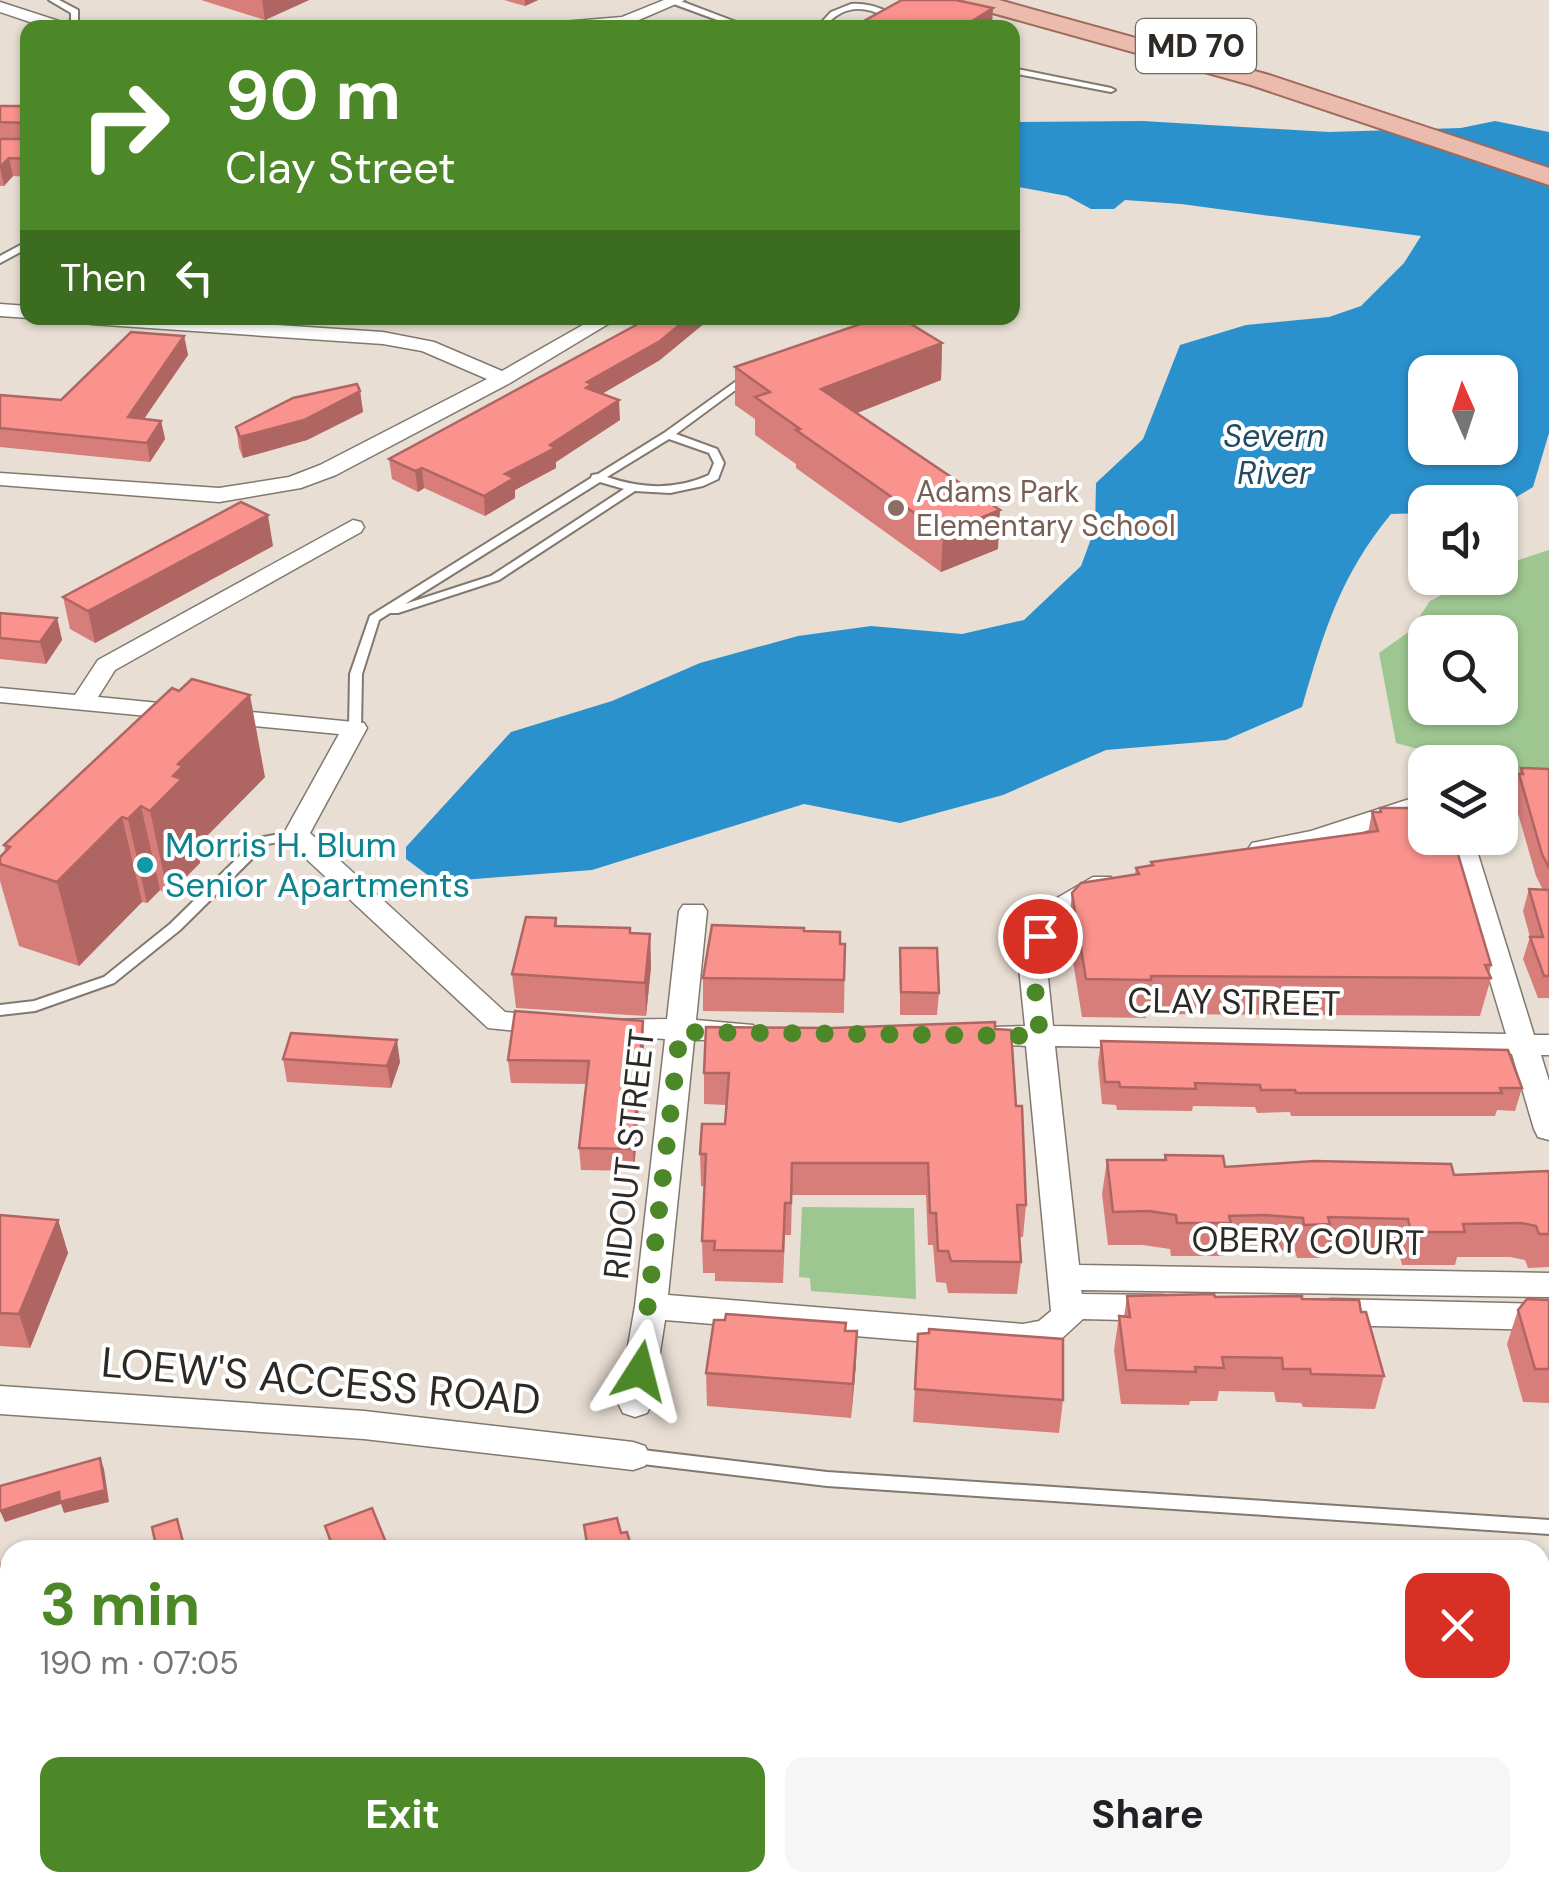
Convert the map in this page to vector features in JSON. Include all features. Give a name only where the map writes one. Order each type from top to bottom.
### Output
[{"type":"main road","name":"MD 70","points":[[972,0],[1549,163]]},
{"type":"main road","name":"MD 70","points":[[1034,0],[1176,40],[1549,177]]},
{"type":"street","points":[[624,20],[675,1]]},
{"type":"street","points":[[0,7],[41,20]]},
{"type":"street","points":[[291,325],[426,346],[503,379]]},
{"type":"street","points":[[0,479],[179,494],[256,492],[328,470],[503,379],[596,325]]},
{"type":"street","points":[[82,702],[106,665],[353,527]]},
{"type":"street","points":[[0,695],[82,702],[141,716],[355,728],[296,835],[498,1022],[770,1033]]},
{"type":"street","points":[[1238,854],[1315,839],[1408,808]]},
{"type":"street","points":[[1466,855],[1536,1044],[1549,1128]]},
{"type":"street","points":[[650,1306],[1024,1336],[1048,1332],[1068,1316],[1032,958],[1050,914],[1091,886],[1127,877]]},
{"type":"street","name":"RIDOUT STREET","points":[[636,1404],[693,911]]},
{"type":"street","name":"CLAY STREET","points":[[940,1035],[1536,1044]]},
{"type":"street","name":"OBERY COURT","points":[[1068,1291],[1549,1285]]},
{"type":"street","name":"OBERY COURT","points":[[1068,1291],[1549,1317]]},
{"type":"street","name":"LOEW'S ACCESS ROAD","points":[[0,1400],[364,1425],[633,1456]]},
{"type":"lane","points":[[53,0],[76,12],[75,20]]},
{"type":"lane","points":[[675,1],[726,20]]},
{"type":"lane","points":[[825,20],[830,13],[863,5],[888,15],[888,20]]},
{"type":"lane","points":[[1020,72],[1112,90]]},
{"type":"lane","points":[[355,728],[356,674],[374,618],[668,435],[764,365]]},
{"type":"lane","points":[[596,478],[630,490],[660,492],[694,487],[714,477],[719,463],[713,451],[668,435]]},
{"type":"lane","points":[[374,618],[496,578],[630,490]]},
{"type":"lane","points":[[0,1010],[35,1006],[109,980],[175,928],[263,841],[296,835]]},
{"type":"lane","points":[[633,1456],[865,1482],[1549,1526]]},
{"type":"green space","points":[[1549,550],[1549,785],[1518,777],[1518,745],[1408,746],[1396,743],[1379,653],[1408,632],[1408,725],[1518,725],[1518,615],[1421,615],[1430,601],[1441,595],[1518,595],[1518,560]]},
{"type":"green space","points":[[802,1207],[914,1208],[916,1299],[811,1291],[810,1278],[799,1277]]},
{"type":"water","name":"Severn River","points":[[1143,121],[1329,132],[1461,128],[1495,121],[1549,132],[1549,433],[1533,487],[1518,496],[1518,485],[1408,485],[1408,514],[1391,514],[1346,582],[1302,707],[1226,740],[1106,750],[1003,795],[900,823],[804,804],[592,870],[437,882],[406,859],[406,847],[511,732],[612,701],[700,663],[798,636],[871,626],[962,634],[1024,620],[1081,566],[1095,528],[1096,483],[1143,439],[1180,345],[1246,325],[1329,317],[1361,306],[1404,263],[1421,236],[1181,204],[1125,200],[1114,209],[1091,209],[1067,196],[1020,187],[1020,122]]},
{"type":"building","points":[[902,0],[956,0],[993,8],[974,20],[866,20]]},
{"type":"building","points":[[0,106],[20,106],[20,123],[0,122]]},
{"type":"building","points":[[0,139],[20,139],[20,159],[9,158],[0,167]]},
{"type":"building","points":[[636,325],[679,325],[660,341],[587,382],[592,384],[586,388],[619,400],[550,445],[555,448],[505,474],[514,478],[484,496],[422,468],[415,471],[389,459]]},
{"type":"building","points":[[858,325],[912,325],[942,343],[821,389],[1000,510],[943,533],[796,430],[800,429],[755,397],[770,392],[735,367]]},
{"type":"building","points":[[131,332],[184,336],[128,417],[161,421],[147,443],[0,428],[0,395],[61,400]]},
{"type":"building","points":[[357,384],[360,391],[304,420],[240,437],[236,427],[293,398]]},
{"type":"building","points":[[241,502],[268,515],[88,611],[63,597]]},
{"type":"building","points":[[0,613],[57,618],[40,642],[0,638]]},
{"type":"building","points":[[192,679],[250,695],[178,764],[183,766],[173,776],[182,779],[150,811],[141,806],[128,819],[122,817],[57,882],[0,864],[0,857],[10,847],[4,845],[172,688],[179,691]]},
{"type":"building","points":[[1521,768],[1549,769],[1549,868],[1519,774],[1523,774]]},
{"type":"building","points":[[1380,808],[1408,808],[1408,855],[1458,855],[1491,965],[1485,965],[1491,978],[1086,979],[1072,893],[1081,883],[1139,874],[1136,868],[1153,865],[1151,862],[1378,831],[1372,812],[1381,812]]},
{"type":"building","points":[[1529,889],[1549,890],[1549,976],[1544,976],[1530,937],[1543,937]]},
{"type":"building","points":[[526,917],[556,918],[555,926],[630,928],[630,933],[650,934],[645,983],[512,974]]},
{"type":"building","points":[[712,925],[840,932],[840,944],[845,944],[844,980],[703,978]]},
{"type":"building","points":[[900,948],[937,948],[939,993],[901,992]]},
{"type":"building","points":[[515,1011],[643,1021],[633,1149],[579,1148],[589,1061],[508,1060]]},
{"type":"building","points":[[995,1022],[995,1029],[1011,1030],[1016,1106],[1022,1106],[1026,1205],[1017,1205],[1021,1262],[951,1261],[948,1251],[938,1251],[936,1213],[930,1213],[928,1163],[792,1163],[791,1203],[785,1203],[783,1251],[714,1250],[715,1241],[702,1241],[706,1154],[700,1154],[702,1124],[725,1124],[729,1073],[704,1073],[706,1027],[832,1028]]},
{"type":"building","points":[[291,1033],[397,1040],[387,1066],[283,1059]]},
{"type":"building","points":[[1101,1041],[1508,1050],[1522,1088],[1500,1088],[1502,1093],[1296,1093],[1261,1090],[1260,1085],[1195,1083],[1196,1089],[1120,1087],[1119,1082],[1105,1082]]},
{"type":"building","points":[[1165,1155],[1223,1156],[1225,1167],[1314,1161],[1451,1164],[1454,1175],[1549,1171],[1549,1234],[1539,1234],[1536,1226],[1521,1223],[1463,1224],[1465,1232],[1411,1232],[1408,1219],[1328,1217],[1330,1224],[1304,1225],[1303,1218],[1264,1215],[1229,1216],[1231,1223],[1177,1223],[1176,1215],[1113,1212],[1107,1160],[1166,1160]]},
{"type":"building","points":[[0,1215],[58,1220],[19,1314],[0,1313]]},
{"type":"building","points":[[1214,1294],[1359,1300],[1384,1376],[1311,1374],[1310,1369],[1283,1369],[1282,1358],[1222,1357],[1224,1368],[1195,1367],[1196,1372],[1126,1370],[1119,1316],[1130,1317],[1127,1296]]},
{"type":"building","points":[[1527,1299],[1549,1300],[1549,1369],[1535,1369],[1518,1310]]},
{"type":"building","points":[[726,1314],[846,1323],[845,1331],[857,1331],[853,1384],[706,1373],[714,1320],[725,1320]]},
{"type":"building","points":[[929,1329],[1063,1339],[1063,1400],[915,1389],[918,1334],[929,1333]]},
{"type":"building","points":[[100,1458],[105,1490],[60,1502],[59,1492],[0,1511],[0,1486]]},
{"type":"building","points":[[372,1508],[385,1540],[330,1540],[325,1526]]},
{"type":"building","points":[[617,1518],[621,1533],[627,1532],[629,1540],[586,1540],[584,1525]]},
{"type":"building","points":[[177,1519],[182,1540],[155,1540],[152,1527]]},
{"type":"place","name":"Adams Park Elementary School","points":[[896,508]]},
{"type":"place","name":"Morris H. Blum Senior Apartments","points":[[145,865]]},
{"type":"route","points":[[640,1371],[680,1032],[1040,1036],[1032,958],[1040,936]]}]
